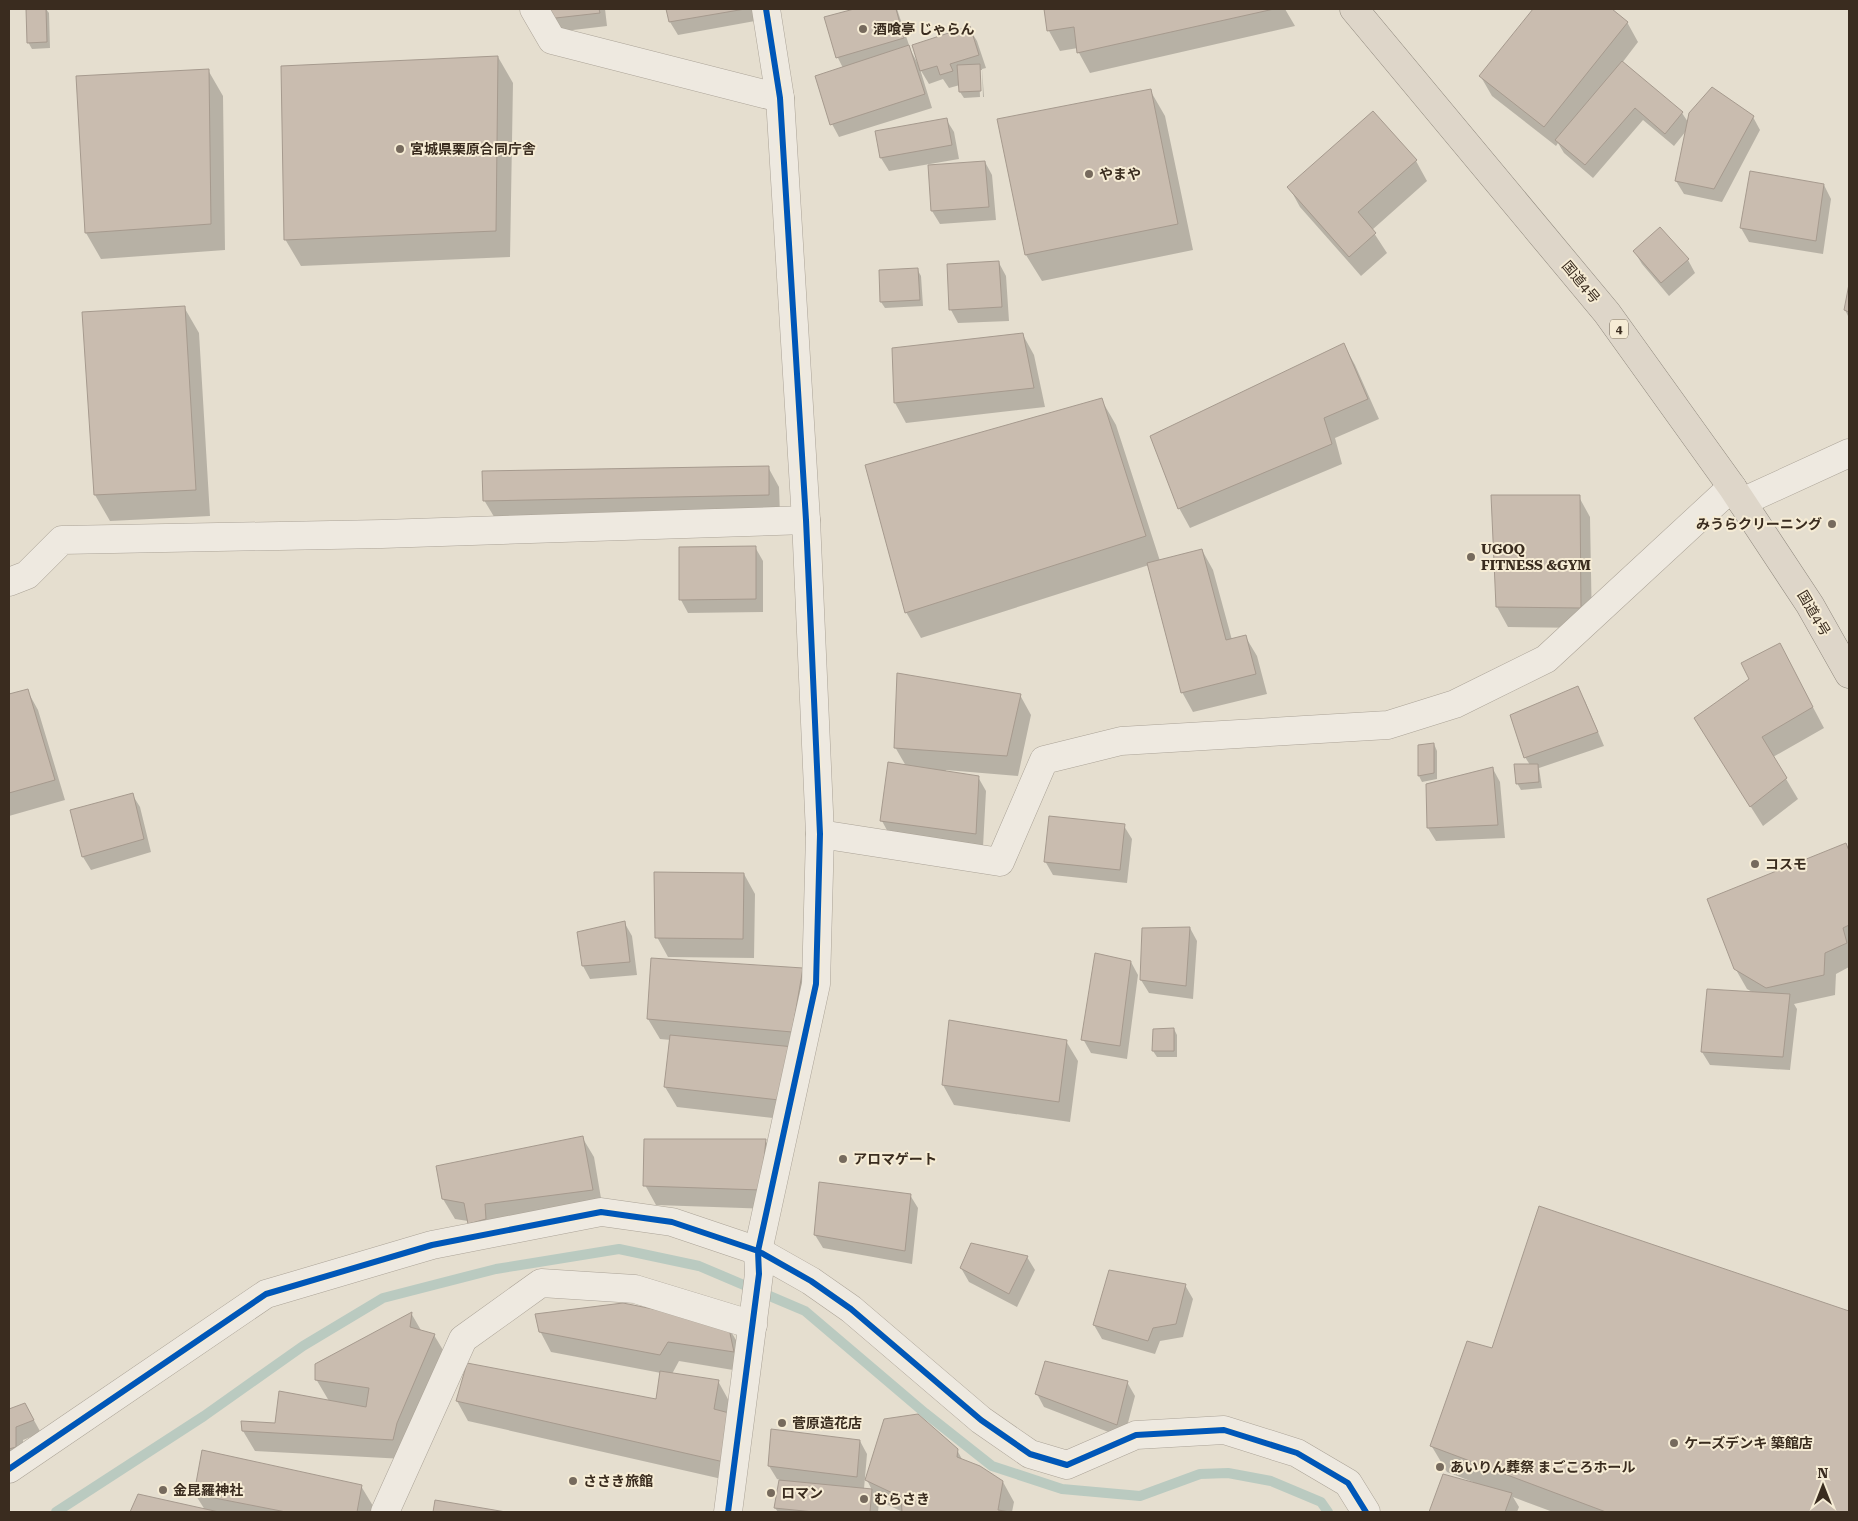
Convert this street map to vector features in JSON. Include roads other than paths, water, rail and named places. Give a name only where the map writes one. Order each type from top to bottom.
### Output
[{"type":"highway","name":"国道4号","points":[[1354,9],[1607,313],[1737,495],[1810,604],[1849,674]]},
{"type":"street","points":[[534,9],[552,40],[780,98]]},
{"type":"street","points":[[728,1512],[759,1262],[816,984],[820,834],[806,520],[780,98],[766,9]]},
{"type":"street","points":[[820,834],[1000,862],[1044,760],[1121,741],[1388,725],[1455,704],[1546,659],[1737,495],[1849,453]]},
{"type":"street","points":[[9,582],[27,575],[62,540],[382,534],[806,520]]},
{"type":"street","points":[[9,1469],[266,1294],[432,1245],[601,1212],[672,1222],[759,1262],[810,1281],[851,1309],[981,1420],[1030,1454],[1067,1465],[1136,1435],[1224,1430],[1297,1453],[1348,1483],[1366,1512]]},
{"type":"street","points":[[385,1512],[463,1339],[541,1283],[635,1289],[753,1319]]},
{"type":"waterway","points":[[56,1512],[204,1416],[303,1346],[383,1298],[496,1269],[619,1249],[699,1266],[805,1311],[925,1413],[992,1466],[1062,1489],[1140,1496],[1200,1474],[1228,1473],[1271,1481],[1321,1502],[1328,1512]]},
{"type":"place","name":"酒喰亭 じゃらん","points":[[863,29]]},
{"type":"place","name":"宮城県栗原合同庁舎","points":[[400,149]]},
{"type":"place","name":"やまや","points":[[1089,174]]},
{"type":"place","name":"みうらクリーニング","points":[[1832,524]]},
{"type":"place","name":"UGOQ FITNESS &GYM","points":[[1471,557]]},
{"type":"place","name":"コスモ","points":[[1755,864]]},
{"type":"place","name":"アロマゲート","points":[[843,1159]]},
{"type":"place","name":"菅原造花店","points":[[782,1423]]},
{"type":"place","name":"ケーズデンキ 築館店","points":[[1674,1443]]},
{"type":"place","name":"あいりん葬祭 まごころホール","points":[[1440,1467]]},
{"type":"place","name":"ささき旅館","points":[[573,1481]]},
{"type":"place","name":"金昆羅神社","points":[[163,1490]]},
{"type":"place","name":"ロマン","points":[[771,1493]]},
{"type":"place","name":"むらさき","points":[[864,1499]]}]
